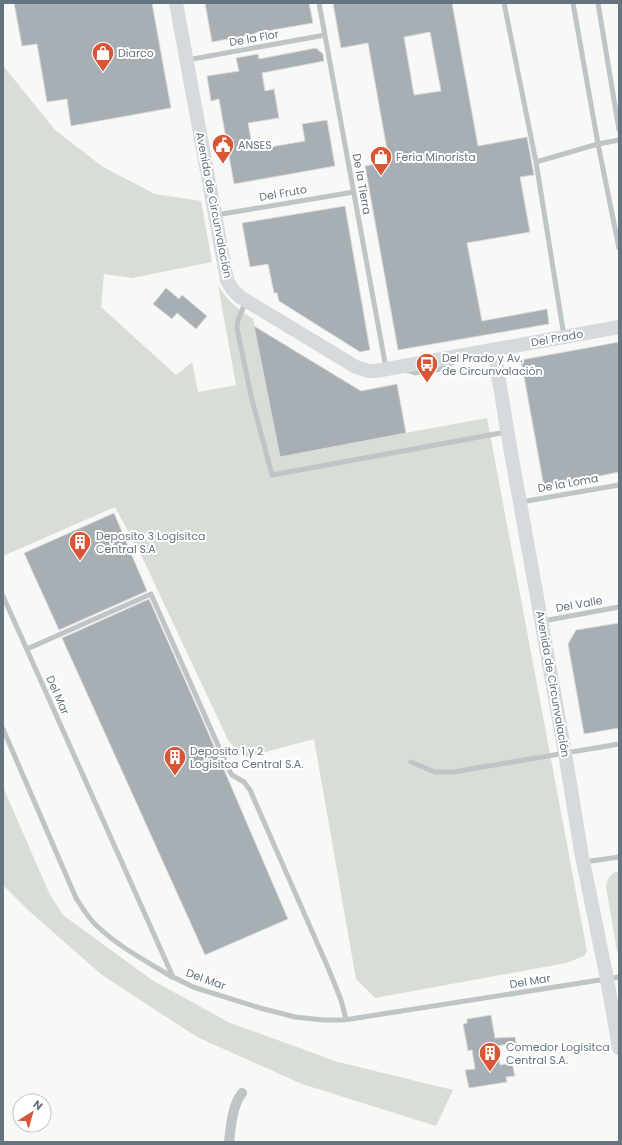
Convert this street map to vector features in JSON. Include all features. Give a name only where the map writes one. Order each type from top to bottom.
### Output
[{"type":"street","name":"Avenida de Circunvalación","points":[[176,3],[227,280],[232,289],[246,301],[356,367],[370,371],[494,350],[583,862],[613,978],[619,1048]]},
{"type":"street","name":"Del Prado","points":[[494,350],[619,327]]},
{"type":"street","points":[[229,1142],[232,1118],[238,1098],[242,1092]]},
{"type":"lane","name":"De la Tierra","points":[[319,3],[354,192],[393,368]]},
{"type":"lane","points":[[504,3],[536,162],[565,336]]},
{"type":"lane","points":[[573,3],[598,144],[619,248]]},
{"type":"lane","points":[[598,3],[619,130]]},
{"type":"lane","name":"De la Flor","points":[[186,60],[325,35]]},
{"type":"lane","points":[[536,162],[598,144],[619,140]]},
{"type":"lane","name":"Del Fruto","points":[[215,215],[354,192]]},
{"type":"lane","points":[[246,301],[238,320],[237,328],[251,396],[272,475],[508,432]]},
{"type":"lane","name":"De la Loma","points":[[520,502],[619,485]]},
{"type":"lane","points":[[27,649],[151,594],[229,770],[232,775],[244,782],[250,790],[329,970],[341,1000],[346,1019]]},
{"type":"lane","name":"Del Mar","points":[[3,596],[173,977],[193,987],[260,1008],[295,1017],[323,1020],[346,1019],[613,978]]},
{"type":"lane","name":"Del Valle","points":[[542,621],[619,607]]},
{"type":"lane","points":[[3,729],[76,898],[84,910],[96,925],[121,946],[173,977]]},
{"type":"lane","points":[[411,762],[435,772],[453,772],[619,744]]},
{"type":"lane","points":[[583,862],[619,858]]},
{"type":"shaded area","points":[[3,63],[5,68],[55,130],[103,167],[155,194],[201,201],[212,262],[132,278],[104,274],[101,307],[176,375],[192,362],[198,392],[236,385],[218,285],[225,296],[233,304],[253,319],[280,456],[487,418],[587,951],[584,956],[566,963],[375,998],[356,979],[314,739],[246,757],[229,742],[143,559],[115,507],[3,556]]},
{"type":"shaded area","points":[[3,787],[50,895],[63,915],[152,980],[228,1022],[338,1062],[453,1090],[436,1126],[302,1084],[197,1037],[102,975],[28,910],[3,885]]},
{"type":"shaded area","points":[[615,872],[619,872],[619,953],[617,951],[606,887],[609,878]]},
{"type":"building","name":"Diarco","points":[[14,3],[152,3],[171,108],[71,126],[67,99],[47,102],[37,44],[22,46]]},
{"type":"building","points":[[205,3],[309,3],[313,23],[212,42]]},
{"type":"building","points":[[333,3],[452,3],[478,146],[527,137],[534,175],[520,177],[530,232],[467,243],[482,321],[547,309],[549,324],[398,350],[365,166],[389,161],[368,43],[341,48]],"holes":[[[430,32],[441,91],[414,95],[404,37]]]},
{"type":"building","points":[[316,48],[323,54],[324,61],[262,73],[265,91],[274,89],[279,118],[248,123],[253,150],[305,141],[302,124],[327,120],[335,166],[234,184],[219,99],[211,101],[207,76],[239,71],[236,58],[258,54],[259,59]]},
{"type":"building","points":[[345,206],[370,350],[360,352],[279,301],[277,293],[274,293],[268,264],[250,267],[242,223]]},
{"type":"building","points":[[166,288],[179,299],[182,295],[207,316],[196,329],[177,313],[172,319],[153,304]]},
{"type":"building","points":[[254,326],[361,391],[397,384],[406,433],[280,457]]},
{"type":"building","points":[[619,342],[619,472],[544,487],[521,360]]},
{"type":"building","points":[[114,513],[147,591],[59,630],[24,553]]},
{"type":"building","name":"Deposito 1 y 2 Logisitca Central S.A.","points":[[149,599],[288,919],[205,955],[62,638]]},
{"type":"building","points":[[619,623],[619,728],[584,734],[568,644],[576,630]]},
{"type":"building","points":[[491,1015],[495,1038],[515,1037],[516,1043],[496,1046],[500,1065],[512,1063],[515,1076],[506,1077],[507,1082],[469,1088],[465,1070],[475,1069],[472,1050],[468,1051],[463,1024],[467,1023],[467,1019]]},
{"type":"place","name":"Diarco","points":[[103,72]]},
{"type":"place","name":"ANSES","points":[[223,164]]},
{"type":"place","name":"Feria Minorista","points":[[381,176]]},
{"type":"place","name":"Del Prado y Av. de Circunvalación","points":[[427,384]]},
{"type":"place","name":"Deposito 3 Logisitca Central S.A","points":[[80,562]]},
{"type":"place","name":"Deposito 1 y 2 Logisitca Central S.A.","points":[[175,776]]},
{"type":"place","name":"Comedor Logisitca Central S.A.","points":[[490,1072]]}]
